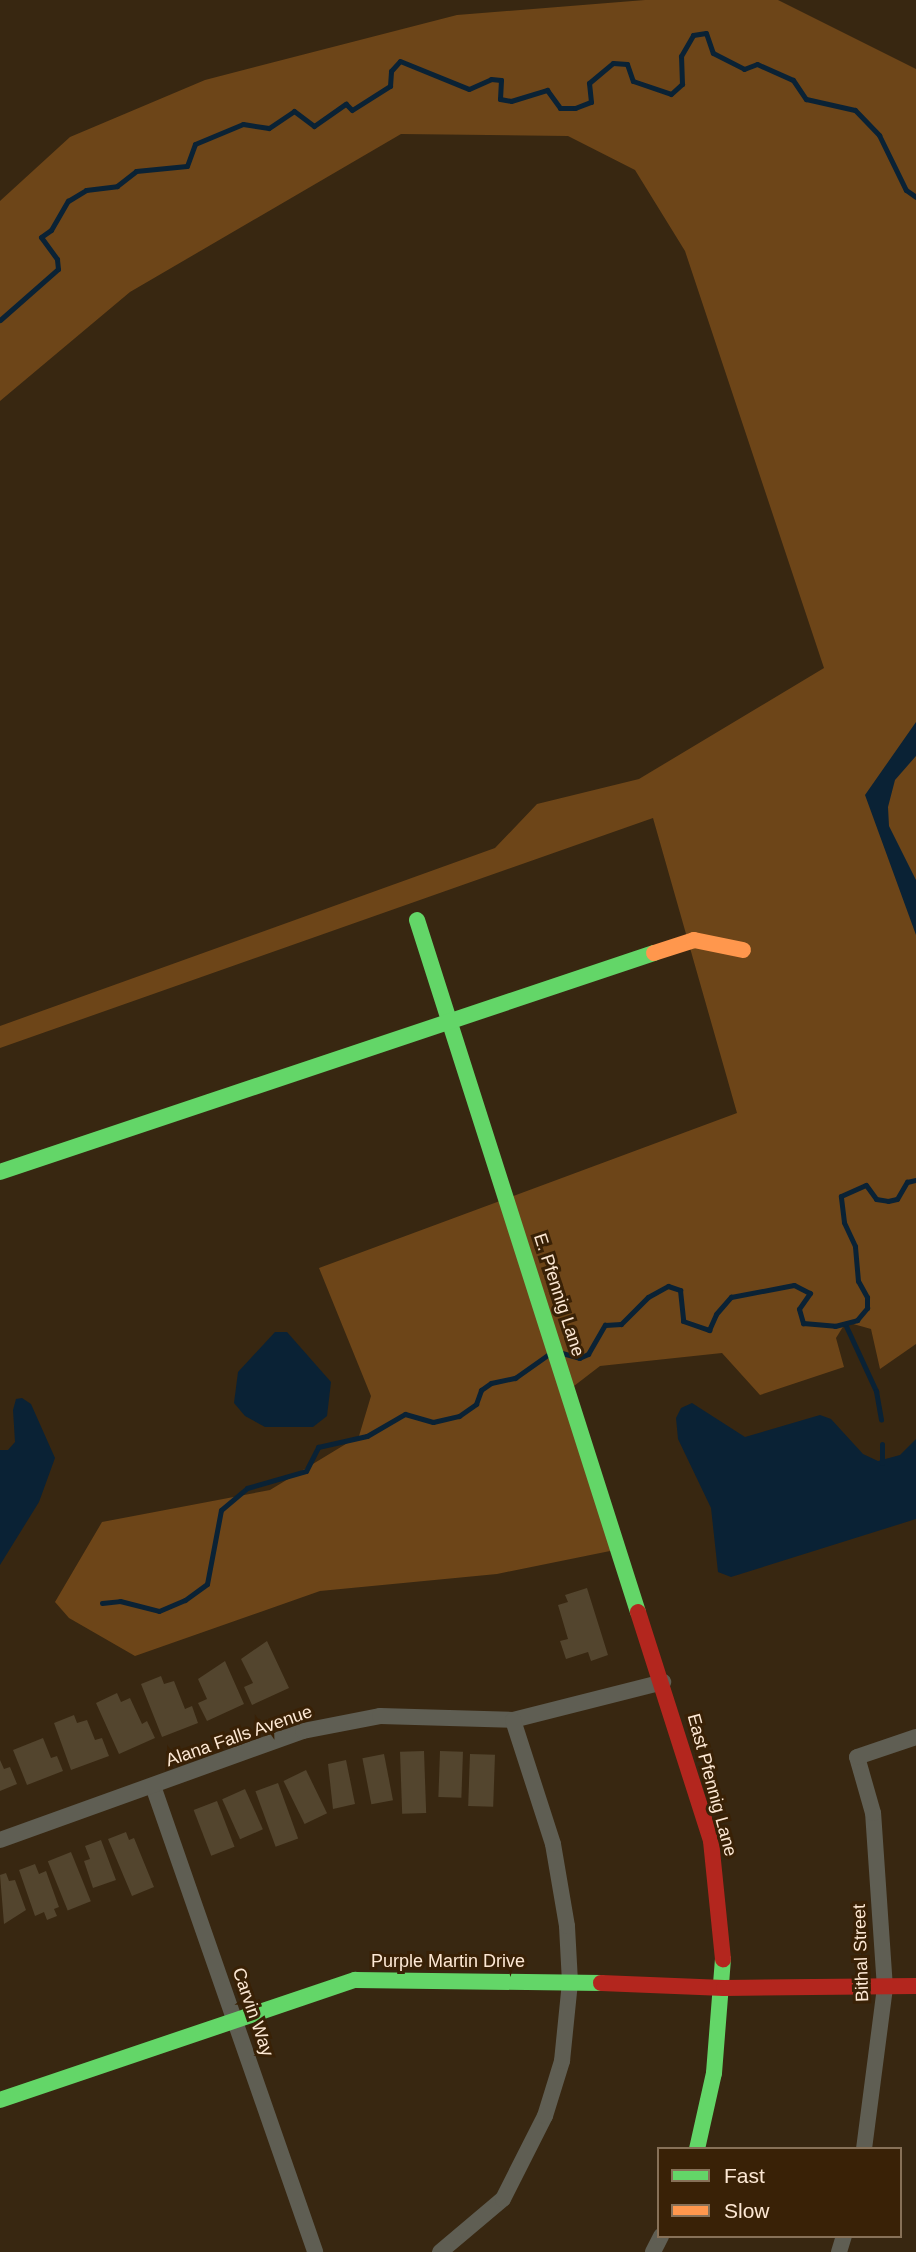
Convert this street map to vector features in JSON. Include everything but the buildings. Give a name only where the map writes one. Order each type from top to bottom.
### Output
[{"type":"street","name":"E. Pfennig Lane","points":[[417,920],[452,1021],[663,1682]]},
{"type":"street","points":[[0,1172],[694,940],[743,950]]},
{"type":"street","name":"Alana Falls Avenue","points":[[0,1840],[303,1731],[380,1716],[513,1720],[663,1682]]},
{"type":"street","name":"East Pfennig Lane","points":[[663,1682],[711,1841],[722,1921],[724,1988],[714,2073],[697,2147]]},
{"type":"street","points":[[440,2252],[503,2199],[523,2165],[562,2062],[570,1982],[567,1926],[553,1844],[513,1720]]},
{"type":"street","name":"Bithal Street","points":[[864,2147],[885,1988],[873,1813],[858,1758],[916,1737]]},
{"type":"street","name":"Carvin Way","points":[[153,1786],[315,2252]]},
{"type":"street","name":"Purple Martin Drive","points":[[0,2101],[355,1980],[570,1982],[724,1988],[916,1986]]},
{"type":"shaded area","points":[[645,0],[778,0],[916,69],[916,1344],[880,1369],[871,1329],[846,1322],[836,1338],[844,1367],[760,1395],[722,1353],[600,1366],[574,1386],[615,1550],[497,1574],[320,1591],[135,1656],[69,1618],[55,1602],[102,1522],[270,1490],[359,1436],[371,1396],[319,1268],[737,1113],[653,818],[0,1048],[0,1026],[495,848],[537,804],[639,779],[824,668],[685,251],[635,170],[568,136],[401,134],[130,292],[0,401],[0,201],[70,137],[205,80],[457,15]]},
{"type":"water","points":[[916,722],[916,756],[895,780],[888,807],[889,826],[916,880],[916,935],[865,795]]},
{"type":"water","points":[[275,1332],[287,1332],[331,1382],[327,1416],[313,1427],[265,1427],[245,1416],[234,1403],[238,1372]]},
{"type":"water","points":[[22,1398],[31,1404],[55,1458],[39,1502],[0,1565],[0,1450],[8,1450],[15,1442],[13,1410],[16,1399]]},
{"type":"water","points":[[692,1403],[745,1437],[820,1415],[831,1419],[863,1454],[878,1461],[900,1455],[916,1439],[916,1519],[731,1577],[718,1572],[711,1508],[678,1439],[676,1418],[681,1408]]},
{"type":"waterway","points":[[0,320],[58,269],[57,259],[41,237],[51,230],[68,201],[86,190],[117,186],[136,171],[187,166],[195,144],[243,124],[269,128],[294,111],[314,126],[346,104],[352,110],[390,86],[391,71],[400,61],[469,89],[491,79],[501,80],[500,99],[511,101],[547,90],[560,108],[575,108],[591,102],[589,83],[613,63],[627,64],[633,81],[671,94],[682,84],[681,56],[693,35],[706,33],[713,53],[744,69],[757,64],[793,80],[806,99],[855,110],[879,135],[906,190],[916,197]]},
{"type":"waterway","points":[[562,1353],[579,1358],[588,1354],[605,1325],[621,1324],[648,1297],[668,1286],[680,1290],[683,1321],[709,1330],[716,1314],[731,1297],[794,1285],[810,1293],[799,1309],[803,1323],[835,1326],[857,1320],[867,1308],[867,1297],[858,1281],[855,1246],[844,1222],[841,1196],[866,1185],[876,1199],[888,1201],[897,1199],[907,1182],[916,1180]]},
{"type":"waterway","points":[[846,1326],[876,1391],[881,1420]]},
{"type":"waterway","points":[[102,1603],[120,1601],[159,1611],[185,1600],[207,1584],[221,1510],[247,1488],[306,1471],[318,1447],[367,1436],[405,1414],[433,1422],[459,1416],[476,1404],[481,1390],[491,1383],[515,1378],[549,1354]]},
{"type":"waterway","points":[[882,1444],[882,1463]]},
{"type":"traffic: fast","points":[[417,920],[638,1612]]},
{"type":"traffic: fast","points":[[0,1172],[654,953]]},
{"type":"traffic: fast","points":[[697,2147],[714,2073],[723,1959]]},
{"type":"traffic: fast","points":[[0,2100],[355,1980],[601,1983]]},
{"type":"traffic: slow","points":[[654,953],[694,940],[743,950]]},
{"type":"traffic: jam","points":[[638,1612],[711,1841],[723,1959]]},
{"type":"traffic: jam","points":[[601,1983],[724,1988],[916,1986]]}]
